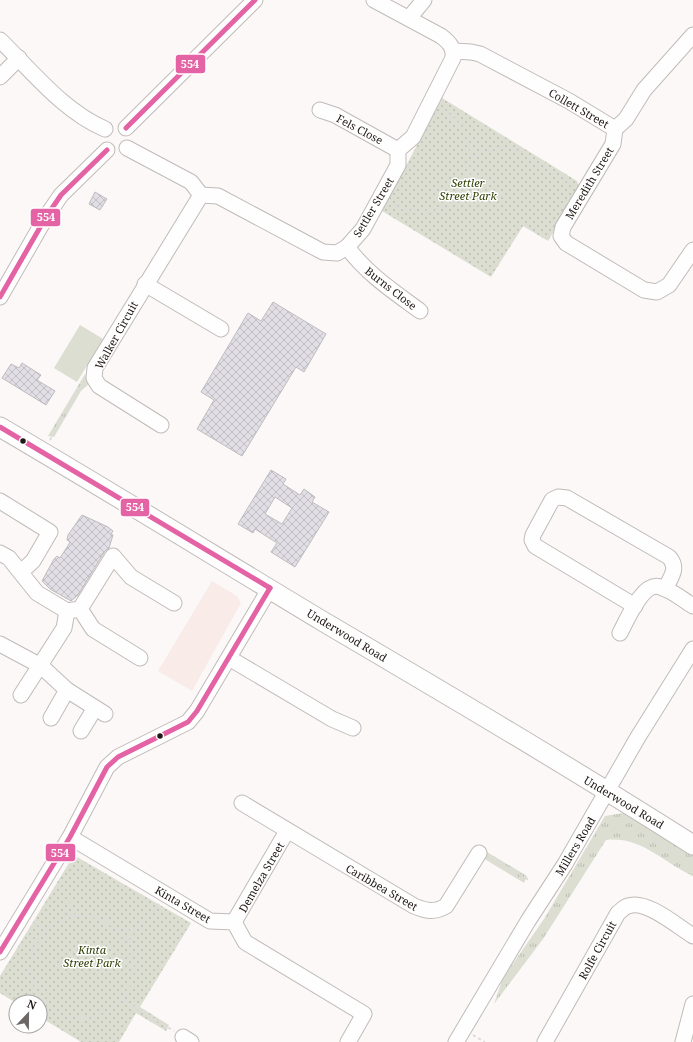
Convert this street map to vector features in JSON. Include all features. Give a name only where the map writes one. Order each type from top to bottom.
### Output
[{"type":"main road","name":"Underwood Road","points":[[0,427],[439,689],[693,845]]},
{"type":"street","points":[[126,128],[255,0]]},
{"type":"street","points":[[374,0],[441,36],[449,42],[454,51],[453,58],[413,137],[398,150]]},
{"type":"street","points":[[409,18],[424,0]]},
{"type":"street","name":"Collett Street","points":[[454,51],[480,54],[569,101],[615,129],[626,120],[644,90],[693,35]]},
{"type":"street","points":[[0,40],[75,112],[93,124],[105,129]]},
{"type":"street","points":[[0,77],[19,58]]},
{"type":"street","name":"Fels Close","points":[[320,110],[335,115],[398,150]]},
{"type":"street","points":[[115,124],[126,128],[131,138],[127,148],[117,153],[106,150],[101,140],[105,129],[115,124]]},
{"type":"street","name":"Meredith Street","points":[[615,129],[613,144],[563,227],[562,236],[566,243],[644,290],[657,292],[669,285],[693,250]]},
{"type":"street","points":[[127,148],[191,182],[201,195]]},
{"type":"street","points":[[0,297],[46,217],[61,195],[106,150]]},
{"type":"street","name":"Settler Street","points":[[201,195],[218,196],[323,252],[337,253],[347,247],[363,229],[398,165],[398,150]]},
{"type":"street","name":"Walker Circuit","points":[[161,425],[99,386],[94,378],[95,368],[145,284],[201,195]]},
{"type":"street","name":"Burns Close","points":[[347,247],[359,263],[373,277],[420,311]]},
{"type":"street","points":[[145,284],[221,329]]},
{"type":"street","points":[[635,606],[535,546],[532,540],[532,535],[552,500],[558,497],[567,498],[669,557],[674,563],[675,569],[665,589]]},
{"type":"street","points":[[0,501],[50,532],[33,560],[21,572]]},
{"type":"street","points":[[0,553],[9,558],[37,593],[73,610],[93,629],[140,658]]},
{"type":"street","points":[[21,695],[41,666],[73,610],[112,556],[131,577],[174,603]]},
{"type":"street","points":[[620,633],[645,590],[653,586],[665,589],[693,606]]},
{"type":"street","points":[[0,952],[70,836],[107,766],[118,758],[188,722],[197,711],[270,588]]},
{"type":"street","points":[[0,644],[41,666],[67,690],[100,711],[81,731]]},
{"type":"street","name":"Millers Road","points":[[456,1042],[528,921],[565,864],[638,736],[693,649]]},
{"type":"street","points":[[229,658],[332,719],[353,728]]},
{"type":"street","points":[[51,718],[67,690]]},
{"type":"street","name":"Caribbea Street","points":[[242,803],[414,906],[427,911],[438,911],[446,906],[479,853]]},
{"type":"street","name":"Demelza Street","points":[[234,922],[287,831]]},
{"type":"street","name":"Kinta Street","points":[[70,836],[210,921],[234,922]]},
{"type":"street","name":"Rolfe Circuit","points":[[545,1042],[618,913],[627,906],[638,904],[647,906],[693,936]]},
{"type":"street","points":[[234,922],[245,942],[364,1014],[348,1042]]},
{"type":"street","points":[[683,1042],[693,1004]]},
{"type":"path","points":[[379,200],[409,211],[423,212],[449,202],[461,190],[469,176],[472,158],[469,143],[463,129],[453,118],[431,102]]},
{"type":"path","points":[[472,158],[495,148],[512,148],[519,151],[583,193]]},
{"type":"path","points":[[50,440],[82,386],[94,378]]},
{"type":"path","points":[[637,828],[693,865]]},
{"type":"path","points":[[479,853],[493,858],[529,880]]},
{"type":"path","points":[[70,901],[74,917]]},
{"type":"path","points":[[129,944],[130,937],[138,930],[159,904]]},
{"type":"path","points":[[90,916],[117,930],[129,944],[133,956],[133,973],[122,1000],[105,1013],[90,1018],[73,1017],[56,1011],[41,998],[32,982],[30,964],[33,948],[45,930],[61,920],[90,916]]},
{"type":"path","points":[[34,921],[45,930]]},
{"type":"path","points":[[117,930],[138,930]]},
{"type":"path","points":[[122,1000],[187,1040]]},
{"type":"shaded area","points":[[212,581],[237,596],[241,603],[192,691],[158,671]]},
{"type":"green space","name":"Settler Street Park","points":[[442,98],[577,181],[580,187],[548,241],[523,226],[491,277],[382,211]]},
{"type":"green space","points":[[80,325],[103,339],[77,382],[54,368]]},
{"type":"green space","points":[[85,374],[89,384],[81,391],[54,437],[48,436]]},
{"type":"green space","points":[[623,813],[693,855],[693,876],[641,846],[631,842],[606,840],[543,939],[494,1004],[503,978],[544,919],[605,816]]},
{"type":"green space","points":[[487,852],[527,876],[524,883],[483,858]]},
{"type":"green space","name":"Kinta Street Park","points":[[77,857],[191,923],[140,1007],[169,1025],[166,1031],[136,1013],[119,1042],[81,1042],[48,1022],[48,994],[8,994],[8,998],[0,993],[0,976],[69,863]]},
{"type":"building","points":[[95,192],[107,199],[100,210],[89,204]]},
{"type":"building","points":[[273,302],[326,334],[304,372],[296,367],[242,456],[197,429],[214,400],[201,392],[248,313],[261,321]]},
{"type":"building","points":[[22,363],[41,375],[37,380],[55,391],[46,405],[2,378],[11,364],[19,368]]},
{"type":"building","points":[[271,470],[286,479],[283,484],[300,495],[304,489],[315,497],[312,502],[329,512],[295,567],[271,552],[277,543],[255,529],[253,533],[238,524]],"holes":[[[275,497],[292,508],[282,524],[265,514]]]},
{"type":"building","points":[[82,515],[108,527],[113,531],[111,534],[113,535],[109,548],[105,551],[78,595],[71,601],[50,589],[42,581],[54,559],[57,556],[60,558],[69,544],[70,542],[67,540],[68,535]]},
{"type":"transit line","name":"554","points":[[126,128],[255,0]]},
{"type":"transit line","name":"554","points":[[0,297],[46,217],[61,195],[107,150]]},
{"type":"transit line","name":"554","points":[[0,427],[270,588]]},
{"type":"transit line","name":"554","points":[[0,952],[70,837],[107,767],[118,757],[188,722],[197,711],[270,588]]}]
